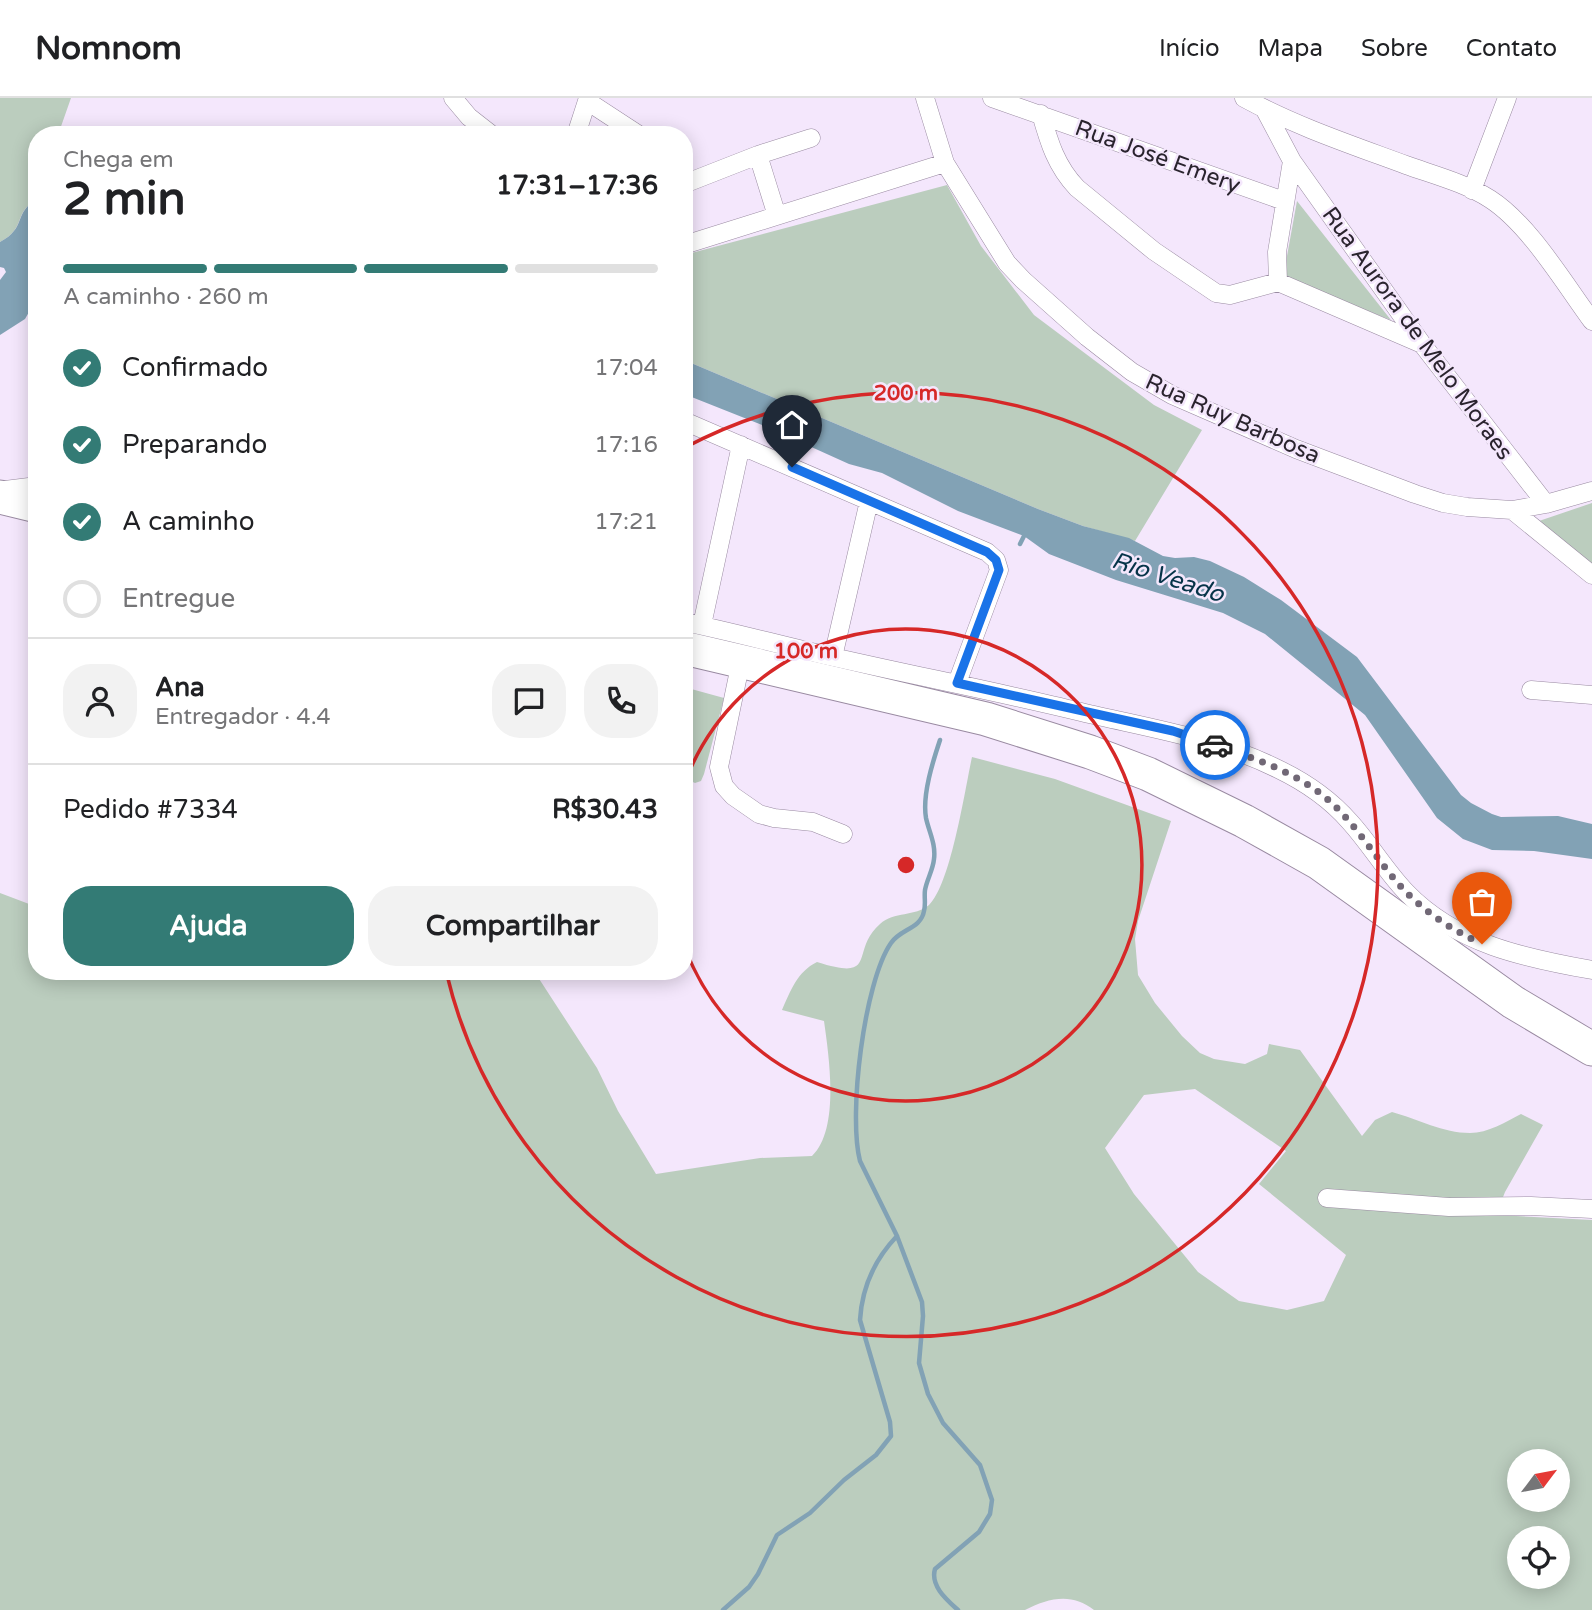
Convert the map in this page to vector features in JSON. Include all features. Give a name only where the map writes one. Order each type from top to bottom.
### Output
[{"type":"highway","points":[[0,497],[28,504]]},
{"type":"highway","points":[[693,634],[741,661],[986,719],[1090,752],[1148,774],[1232,815],[1319,863],[1513,1002],[1592,1049]]},
{"type":"street","points":[[453,98],[481,126]]},
{"type":"street","name":"Rua Ruy Barbosa","points":[[925,98],[945,163],[1007,263],[1087,337],[1132,372],[1172,396],[1238,426],[1415,495],[1467,507],[1512,510],[1592,491]]},
{"type":"street","name":"Rua José Emery","points":[[992,98],[1284,201]]},
{"type":"street","points":[[1244,98],[1265,110],[1491,199],[1525,230],[1592,321]]},
{"type":"street","points":[[1472,190],[1507,98]]},
{"type":"street","points":[[579,126],[588,100],[626,126]]},
{"type":"street","name":"Rua Aurora de Melo Moraes","points":[[1265,110],[1292,161],[1422,344],[1546,504]]},
{"type":"street","points":[[1041,114],[1054,156],[1068,178],[1154,251],[1216,293],[1223,296],[1278,282],[1422,344]]},
{"type":"street","points":[[693,180],[811,138]]},
{"type":"street","points":[[758,155],[777,216]]},
{"type":"street","points":[[1278,282],[1278,252],[1292,161]]},
{"type":"street","points":[[693,242],[945,163]]},
{"type":"street","points":[[693,425],[987,552],[996,560],[999,570],[957,683]]},
{"type":"street","points":[[693,621],[741,445]]},
{"type":"street","points":[[0,490],[28,487]]},
{"type":"street","points":[[834,657],[869,501]]},
{"type":"street","points":[[1512,510],[1592,575]]},
{"type":"street","points":[[693,633],[834,657],[1173,731],[1254,758],[1289,774],[1325,797],[1350,822],[1406,892],[1464,936],[1499,950],[1555,965],[1592,970]]},
{"type":"street","points":[[741,661],[719,767],[724,786],[733,796],[759,814],[813,822],[843,834]]},
{"type":"street","points":[[1531,690],[1592,695]]},
{"type":"street","points":[[1327,1198],[1448,1207],[1531,1206],[1592,1209]]},
{"type":"green space","points":[[0,98],[71,98],[61,126],[28,126],[28,206],[14,231],[0,242]]},
{"type":"green space","points":[[947,185],[981,246],[1034,315],[1154,405],[1202,430],[1135,541],[1083,526],[693,364],[693,253]]},
{"type":"green space","points":[[1297,201],[1391,320],[1283,278]]},
{"type":"green space","points":[[1592,503],[1592,566],[1539,521]]},
{"type":"green space","points":[[693,689],[724,698],[704,774],[701,781],[695,783]]},
{"type":"green space","points":[[972,757],[1055,779],[1171,821],[1138,921],[1135,939],[1138,975],[1155,1003],[1200,1053],[1214,1059],[1245,1064],[1267,1054],[1269,1044],[1300,1050],[1362,1136],[1375,1120],[1392,1112],[1440,1128],[1470,1133],[1497,1126],[1521,1114],[1543,1125],[1505,1192],[1496,1215],[1592,1220],[1592,1610],[1094,1610],[1077,1601],[1060,1599],[1042,1602],[1025,1610],[0,1610],[0,893],[28,904],[28,980],[540,980],[597,1068],[618,1111],[656,1174],[760,1158],[812,1156],[821,1144],[829,1111],[830,1072],[824,1021],[782,1010],[795,982],[810,966],[817,962],[837,967],[856,966],[871,934],[880,924],[892,917],[929,905],[944,878]],"holes":[[[1195,1089],[1286,1151],[1259,1184],[1346,1255],[1324,1301],[1287,1310],[1239,1301],[1198,1272],[1134,1194],[1105,1148],[1144,1095]]]},
{"type":"water","points":[[28,206],[28,314],[25,319],[0,335],[0,280],[6,272],[0,267],[0,242],[14,231]]},
{"type":"water","name":"Rio Veado","points":[[693,364],[1038,509],[1083,526],[1129,538],[1163,556],[1194,557],[1210,561],[1244,577],[1281,600],[1357,657],[1461,795],[1471,803],[1501,817],[1558,816],[1592,824],[1592,859],[1534,851],[1492,850],[1463,839],[1437,818],[1365,715],[1265,634],[1223,613],[1116,580],[1049,554],[1024,536],[958,511],[882,473],[849,464],[693,398]]},
{"type":"waterway","points":[[1020,544],[1026,532]]},
{"type":"waterway","points":[[940,740],[929,778],[925,809],[934,854],[925,890],[924,911],[919,922],[895,938],[881,962],[866,1017],[857,1082],[856,1113],[860,1161],[897,1236],[922,1302],[919,1363],[928,1394],[943,1423],[980,1465],[992,1500],[990,1514],[979,1532],[935,1569],[937,1587],[958,1610]]},
{"type":"waterway","points":[[723,1610],[749,1587],[777,1535],[810,1513],[844,1480],[876,1455],[891,1436],[890,1422],[860,1320],[871,1274],[882,1254],[897,1236]]},
{"type":"way so far","points":[[1215,745],[1280,769],[1325,797],[1350,822],[1419,905],[1464,936],[1482,944]]},
{"type":"route","points":[[792,467],[987,552],[996,560],[999,570],[957,683],[1173,731],[1215,745]]}]
